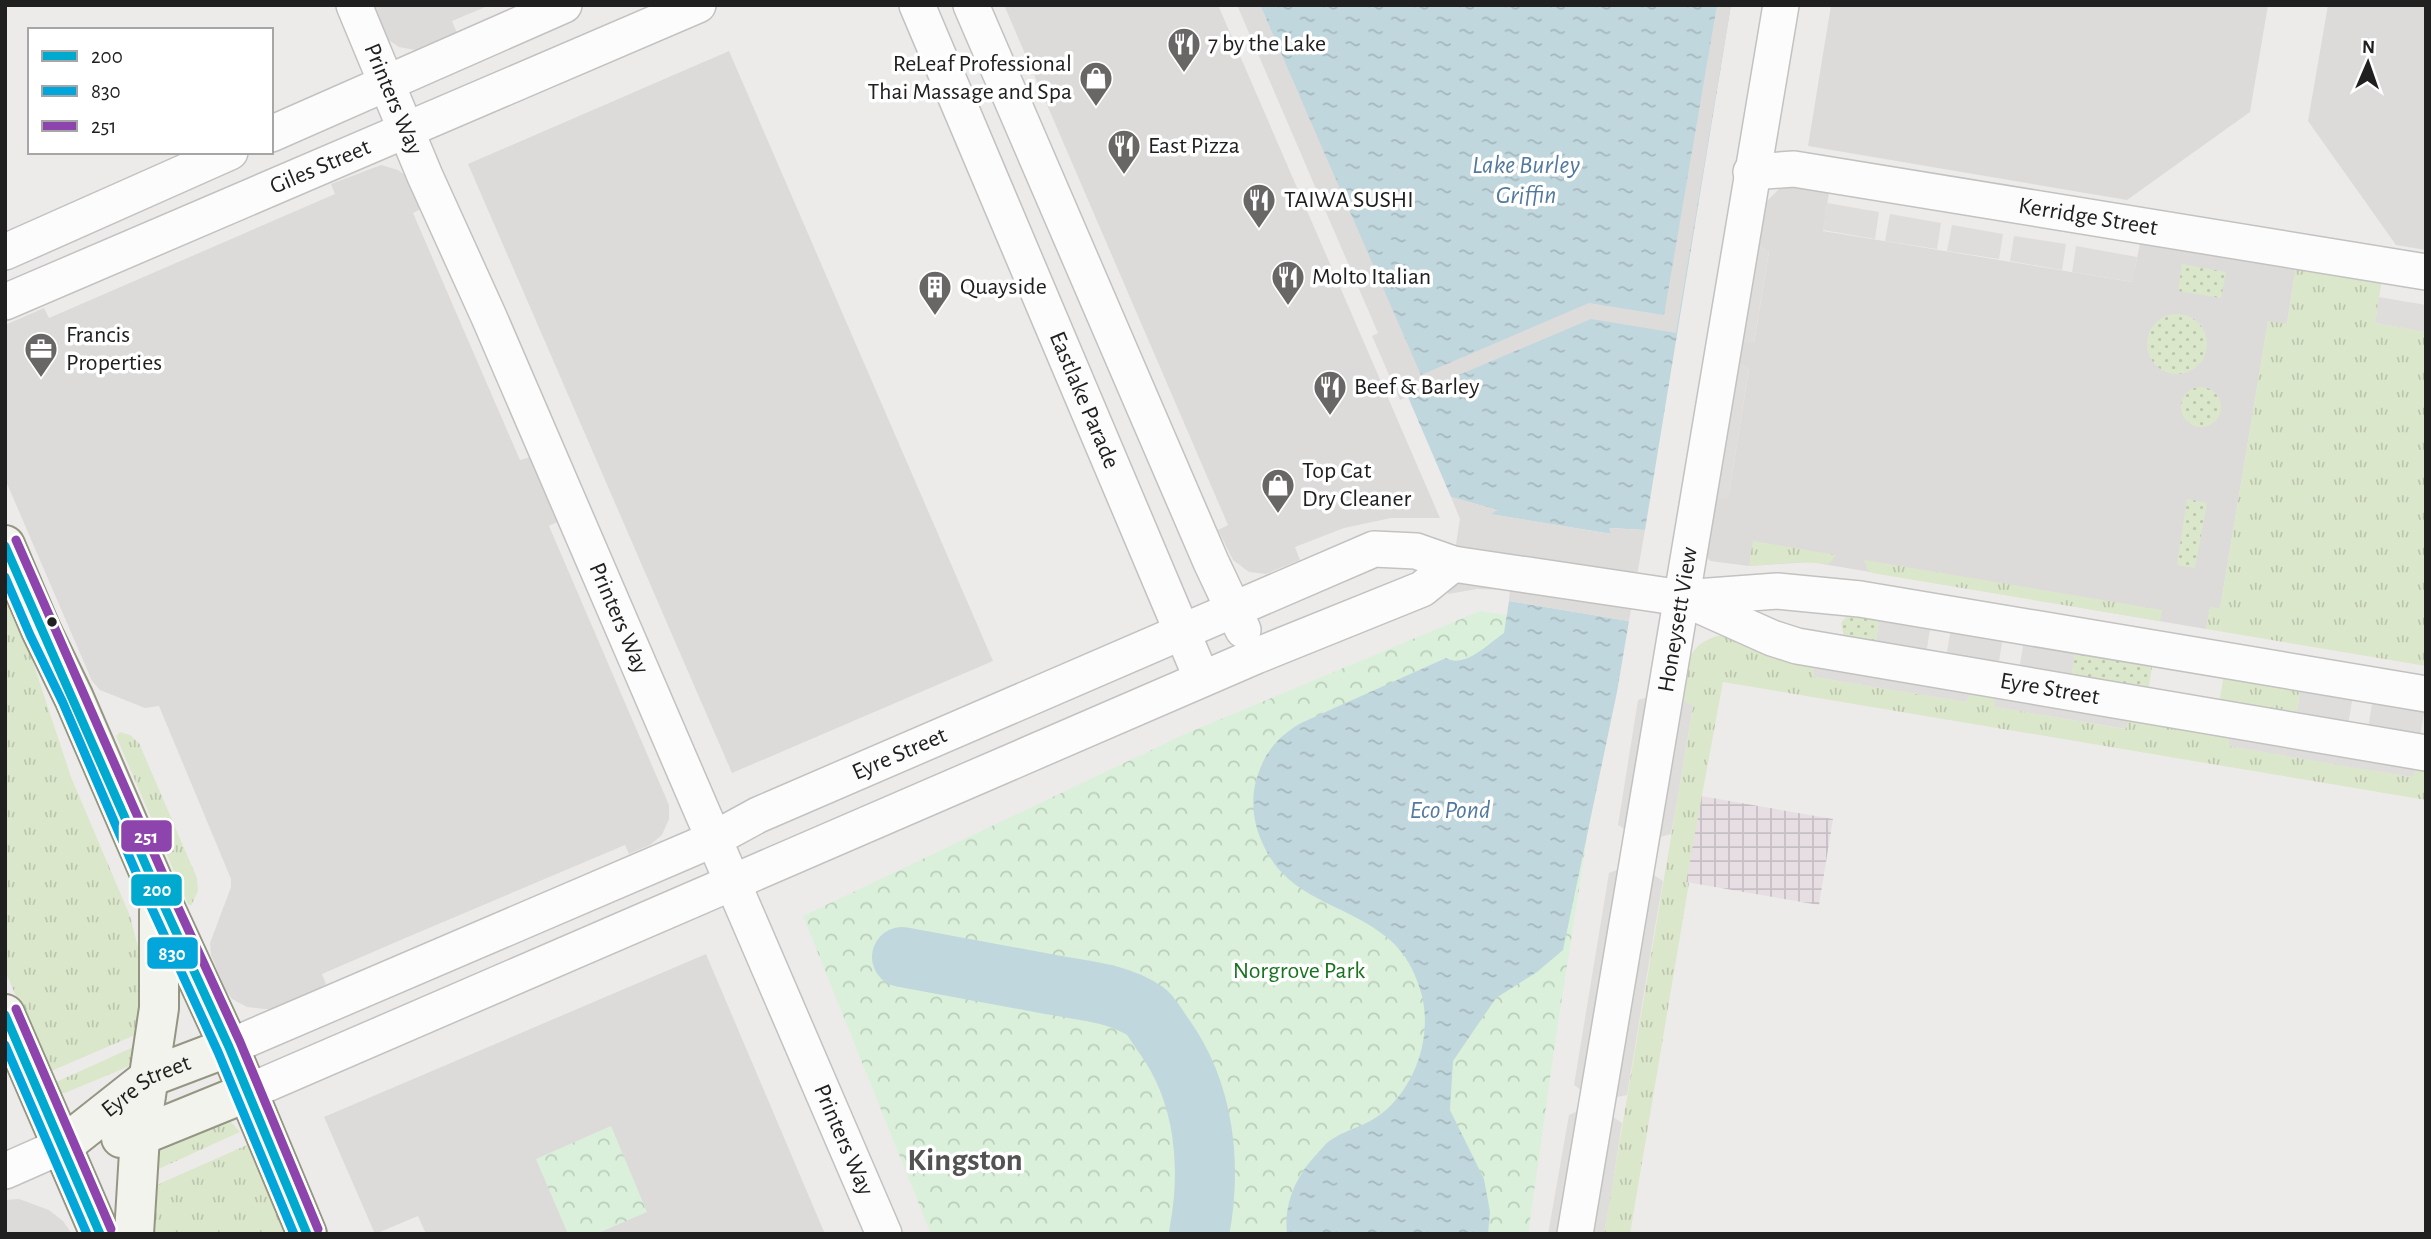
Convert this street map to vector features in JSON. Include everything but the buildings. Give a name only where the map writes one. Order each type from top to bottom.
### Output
[{"type":"main road","points":[[5,545],[229,1047],[307,1234]]},
{"type":"main road","points":[[134,1234],[140,1136],[160,990],[159,895]]},
{"type":"main road","points":[[5,1014],[100,1234]]},
{"type":"main road","name":"Eyre Street","points":[[64,1146],[150,1077],[229,1047]]},
{"type":"main road","name":"Eyre Street","points":[[64,1146],[140,1136],[248,1092]]},
{"type":"street","name":"Printers Way","points":[[354,5],[425,176],[884,1234]]},
{"type":"street","name":"Giles Street","points":[[273,133],[564,5]]},
{"type":"street","name":"Giles Street","points":[[5,302],[698,5]]},
{"type":"street","name":"Eastlake Parade","points":[[917,5],[1184,630],[1202,679]]},
{"type":"street","points":[[971,5],[1233,609],[1256,656]]},
{"type":"street","name":"Honeysett View","points":[[1575,1234],[1781,5]]},
{"type":"street","points":[[5,252],[225,154]]},
{"type":"street","name":"Kerridge Street","points":[[1752,172],[1794,169],[2426,272]]},
{"type":"street","points":[[38,236],[57,280]]},
{"type":"street","name":"Eyre Street","points":[[229,1047],[714,839],[758,815],[1374,549],[1416,551],[1453,564],[1682,598],[1777,591],[1860,600],[2426,694]]},
{"type":"street","name":"Eyre Street","points":[[248,1092],[1202,679],[1422,589],[1453,564]]},
{"type":"street","name":"Eyre Street","points":[[1682,598],[1797,646],[2426,752]]},
{"type":"street","points":[[352,993],[373,1038]]},
{"type":"street","name":"Eyre Street","points":[[5,1171],[64,1146]]},
{"type":"shaded area","points":[[368,5],[490,5],[452,21],[457,33],[415,50],[399,47],[384,37]]},
{"type":"shaded area","points":[[1004,5],[1218,5],[1440,518],[1391,518],[1344,528],[1295,547],[1300,560],[1266,574],[1249,572],[1233,560],[1218,530],[1228,525]]},
{"type":"shaded area","points":[[1831,5],[2268,5],[2250,112],[2127,200],[1808,146]]},
{"type":"shaded area","points":[[2328,5],[2426,5],[2426,250],[2396,245],[2308,121]]},
{"type":"shaded area","points":[[729,51],[993,661],[732,773],[468,164]]},
{"type":"shaded area","points":[[381,165],[398,170],[407,177],[423,208],[413,213],[520,460],[531,457],[557,522],[549,526],[669,805],[669,819],[662,835],[650,845],[629,854],[625,845],[322,974],[326,984],[312,998],[283,1009],[247,1007],[232,999],[226,991],[211,955],[210,943],[231,887],[231,879],[159,706],[145,708],[100,690],[92,681],[5,479],[5,325],[44,308],[49,318],[335,194],[331,184]]},
{"type":"shaded area","points":[[1783,185],[1830,186],[1823,231],[2132,282],[2141,239],[2296,266],[2287,324],[2268,322],[2220,609],[2210,608],[2206,629],[1811,562],[1749,566],[1710,561],[1706,556],[1714,499],[1729,494],[1749,369],[1737,362],[1740,343],[1754,343],[1769,252],[1757,245],[1765,203]]},
{"type":"shaded area","points":[[1827,203],[1879,212],[1875,239],[1823,230]]},
{"type":"shaded area","points":[[1890,214],[1941,223],[1937,249],[1885,241]]},
{"type":"shaded area","points":[[1952,225],[2003,234],[1999,259],[1947,251]]},
{"type":"shaded area","points":[[2014,236],[2066,244],[2062,270],[2010,261]]},
{"type":"shaded area","points":[[1757,245],[1769,252],[1754,343],[1740,343]]},
{"type":"shaded area","points":[[2076,246],[2137,257],[2133,282],[2072,272]]},
{"type":"shaded area","points":[[2379,297],[2426,305],[2426,332],[2375,323]]},
{"type":"shaded area","points":[[1737,362],[1749,368],[1729,494],[1728,498],[1714,499]]},
{"type":"shaded area","points":[[1880,615],[1931,624],[1926,654],[1875,646]]},
{"type":"shaded area","points":[[1951,628],[2003,637],[1998,667],[1946,658]]},
{"type":"shaded area","points":[[2024,640],[2076,648],[2071,679],[2019,670]]},
{"type":"shaded area","points":[[1812,665],[1972,691],[1966,702],[1935,697],[1814,677]]},
{"type":"shaded area","points":[[2301,686],[2353,695],[2348,725],[2296,716]]},
{"type":"shaded area","points":[[1993,695],[2128,718],[2126,729],[1995,707]]},
{"type":"shaded area","points":[[1652,696],[1629,832],[1618,825],[1638,700]]},
{"type":"shaded area","points":[[2373,698],[2425,707],[2420,737],[2368,728]]},
{"type":"shaded area","points":[[1680,699],[1693,706],[1671,834],[1657,838]]},
{"type":"shaded area","points":[[2228,734],[2417,766],[2412,777],[2350,767],[2229,746]]},
{"type":"shaded area","points":[[1701,796],[1833,819],[1819,905],[1686,882]]},
{"type":"shaded area","points":[[1622,868],[1585,1093],[1574,1085],[1609,873]]},
{"type":"shaded area","points":[[1651,873],[1663,881],[1627,1095],[1613,1098]]},
{"type":"shaded area","points":[[706,954],[825,1234],[426,1234],[418,1216],[375,1234],[324,1117]]},
{"type":"shaded area","points":[[1582,1109],[1561,1234],[1548,1234],[1569,1115]]},
{"type":"shaded area","points":[[1610,1115],[1622,1123],[1612,1188],[1604,1234],[1590,1234]]},
{"type":"shaded area","points":[[19,1199],[49,1210],[63,1221],[72,1234],[5,1234],[5,1200]]},
{"type":"green space","points":[[2182,264],[2226,272],[2221,298],[2178,291]]},
{"type":"green space","points":[[2296,266],[2382,280],[2375,323],[2426,332],[2426,666],[2206,629],[2210,607],[2220,609],[2268,321],[2287,324]]},
{"type":"green space","points":[[2177,314],[2198,323],[2207,344],[2198,365],[2177,374],[2156,365],[2147,344],[2156,323]]},
{"type":"green space","points":[[2201,387],[2215,393],[2221,407],[2215,421],[2201,427],[2187,421],[2181,407],[2187,393]]},
{"type":"green space","points":[[2187,499],[2207,503],[2195,568],[2177,565]]},
{"type":"green space","points":[[1753,541],[1836,555],[1829,564],[1801,562],[1749,566]]},
{"type":"green space","points":[[1864,560],[2162,610],[2160,621],[1872,573]]},
{"type":"green space","points":[[5,593],[29,650],[71,777],[130,916],[141,959],[142,1032],[49,1072],[5,971]]},
{"type":"green space","name":"Norgrove Park","points":[[1480,611],[1619,633],[1528,1234],[931,1234],[803,916],[1185,734]]},
{"type":"green space","points":[[1848,614],[1880,615],[1875,646],[1844,637],[1841,623]]},
{"type":"green space","points":[[1726,636],[1812,665],[1814,677],[1966,702],[1972,691],[1993,695],[1996,707],[2125,729],[2128,718],[2228,734],[2229,746],[2411,777],[2417,766],[2426,767],[2426,800],[1723,682],[1686,882],[1689,883],[1630,1234],[1604,1234],[1693,707],[1680,699],[1688,660],[1692,653],[1706,640]]},
{"type":"green space","points":[[2076,648],[2153,661],[2148,692],[2071,679]]},
{"type":"green space","points":[[2224,674],[2301,686],[2296,716],[2219,703]]},
{"type":"green space","points":[[120,732],[130,735],[139,743],[197,878],[198,891],[191,906],[116,736]]},
{"type":"green space","points":[[140,1044],[132,1065],[60,1093],[56,1082]]},
{"type":"green space","points":[[230,1121],[240,1132],[152,1172],[158,1152]]},
{"type":"green space","points":[[611,1126],[647,1212],[596,1234],[568,1234],[536,1159]]},
{"type":"green space","points":[[247,1145],[285,1234],[149,1234],[148,1192],[161,1183]]},
{"type":"water","name":"Lake Burley Griffin","points":[[1260,5],[1731,5],[1645,530],[1610,528],[1612,534],[1489,514],[1497,510],[1451,497],[1408,397],[1425,389]]},
{"type":"water","name":"Eco Pond","points":[[1509,601],[1629,621],[1617,692],[1563,950],[1537,972],[1496,998],[1453,1061],[1450,1110],[1484,1179],[1490,1212],[1488,1234],[1287,1234],[1287,1212],[1292,1192],[1308,1164],[1331,1140],[1381,1114],[1404,1089],[1419,1057],[1425,1023],[1424,1006],[1412,969],[1405,956],[1390,940],[1373,927],[1302,889],[1286,877],[1273,862],[1255,821],[1253,799],[1258,775],[1271,749],[1301,723],[1446,658],[1469,658],[1484,648],[1504,633]]},
{"type":"pier","points":[[1237,5],[1260,5],[1421,375],[1589,303],[1664,315],[1717,5],[1731,5],[1676,333],[1591,319],[1400,400],[1372,336],[1378,333]]},
{"type":"pier","points":[[1451,497],[1498,510],[1491,514],[1611,534],[1609,528],[1645,530],[1629,621],[1509,601],[1510,590],[1477,589],[1448,594],[1460,519]]},
{"type":"waterway","points":[[902,957],[1098,993],[1122,1000],[1148,1013],[1178,1058],[1197,1106],[1202,1131],[1205,1182],[1199,1234]]},
{"type":"transit line","name":"251","points":[[16,540],[240,1042],[318,1229]]},
{"type":"transit line","name":"200","points":[[5,546],[229,1047],[307,1234]]},
{"type":"transit line","name":"830","points":[[5,577],[218,1052],[294,1234]]},
{"type":"transit line","name":"251","points":[[16,1009],[111,1229]]},
{"type":"transit line","name":"200","points":[[5,1015],[100,1234]]},
{"type":"transit line","name":"830","points":[[5,1045],[87,1234]]},
{"type":"place","name":"7 by the Lake","points":[[1184,74]]},
{"type":"place","name":"ReLeaf Professional Thai Massage and Spa","points":[[1096,108]]},
{"type":"place","name":"East Pizza","points":[[1124,176]]},
{"type":"place","name":"TAIWA SUSHI","points":[[1259,230]]},
{"type":"place","name":"Molto Italian","points":[[1288,307]]},
{"type":"place","name":"Quayside","points":[[935,317]]},
{"type":"place","name":"Francis Properties","points":[[41,379]]},
{"type":"place","name":"Beef & Barley","points":[[1330,417]]},
{"type":"place","name":"Top Cat Dry Cleaner","points":[[1278,515]]},
{"type":"district","name":"Kingston","points":[[965,1160]]}]
